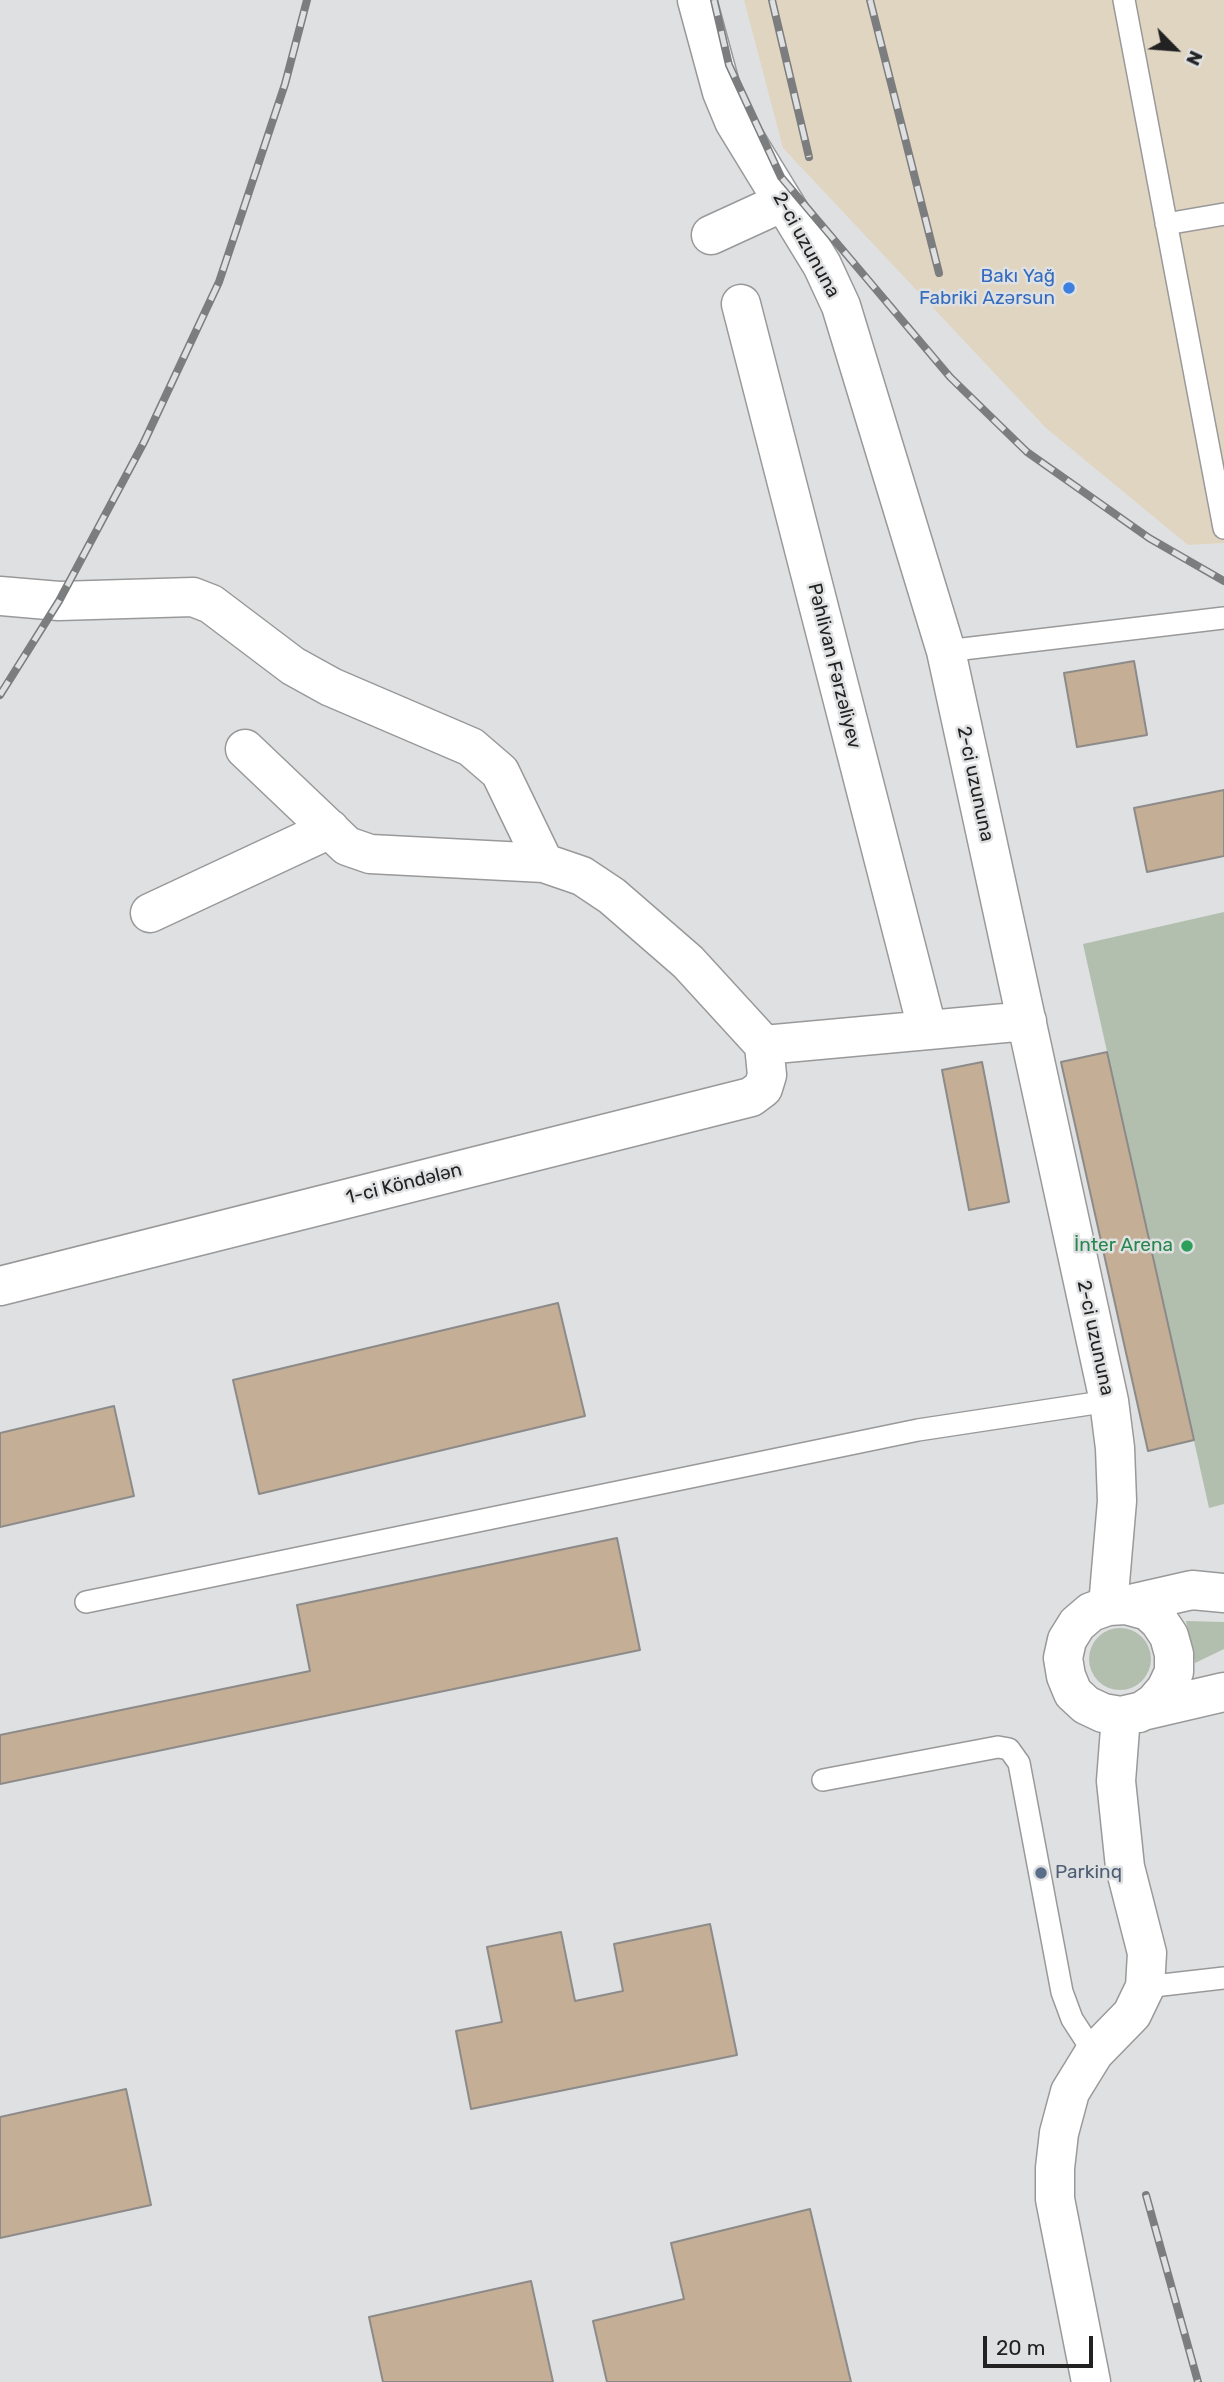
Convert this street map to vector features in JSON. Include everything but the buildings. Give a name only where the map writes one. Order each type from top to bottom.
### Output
[{"type":"street","name":"2-ci uzununa","points":[[697,0],[722,92],[734,121],[822,265],[841,306],[946,651],[1109,1401],[1115,1448],[1117,1606]]},
{"type":"street","points":[[711,234],[783,202]]},
{"type":"street","name":"Pəhlivan Fərzəliyev","points":[[741,304],[927,1028]]},
{"type":"street","points":[[0,596],[59,601],[193,597],[211,604],[293,666],[331,687],[471,747],[500,772],[544,863]]},
{"type":"street","points":[[245,749],[347,846],[370,854],[544,863],[582,876],[612,896],[688,962],[764,1045],[927,1028],[1027,1021]]},
{"type":"street","points":[[150,913],[330,829]]},
{"type":"street","name":"1-ci Köndələn","points":[[0,1286],[751,1097],[763,1088],[768,1075],[764,1045]]},
{"type":"street","points":[[1213,1586],[1091,1612],[1077,1625],[1067,1640],[1063,1658],[1073,1693],[1094,1709],[1130,1714],[1220,1690]]},
{"type":"street","points":[[1117,1606],[1148,1611],[1169,1636],[1174,1654],[1174,1672],[1166,1689],[1154,1703],[1130,1714]]},
{"type":"street","points":[[1091,2382],[1055,2199],[1062,2123],[1070,2092],[1094,2053],[1132,2014],[1145,1987],[1147,1953],[1125,1867],[1116,1781],[1130,1714]]},
{"type":"lane","points":[[1124,0],[1224,528]]},
{"type":"lane","points":[[1166,224],[1224,214]]},
{"type":"lane","points":[[946,651],[1224,618]]},
{"type":"lane","points":[[86,1602],[918,1430],[1109,1401]]},
{"type":"lane","points":[[823,1780],[998,1747],[1009,1749],[1019,1763],[1062,1992],[1073,2018],[1094,2053]]},
{"type":"lane","points":[[1145,1987],[1224,1978]]},
{"type":"shaded area","name":"Bakı Yağ Fabriki Azərsun","points":[[744,0],[1224,0],[1224,543],[1188,545],[1046,428],[783,148]]},
{"type":"green space","name":"İnter Arena","points":[[1224,912],[1224,1504],[1209,1508],[1083,944]]},
{"type":"green space","points":[[1186,1621],[1224,1622],[1224,1649],[1195,1663]]},
{"type":"green space","points":[[1120,1628],[1132,1630],[1142,1637],[1149,1647],[1149,1671],[1142,1681],[1132,1688],[1120,1690],[1108,1688],[1098,1681],[1091,1671],[1089,1659],[1091,1647],[1098,1637],[1108,1630]]},
{"type":"railway","points":[[0,695],[59,601],[144,442],[219,282],[285,84],[307,0]]},
{"type":"railway","points":[[714,0],[729,65],[781,177],[950,377],[1027,452],[1149,538],[1224,581]]},
{"type":"railway","points":[[772,0],[809,157]]},
{"type":"railway","points":[[870,0],[939,273]]},
{"type":"railway","points":[[1146,2195],[1198,2382]]},
{"type":"place","name":"Bakı Yağ Fabriki Azərsun","points":[[1069,288]]},
{"type":"place","name":"İnter Arena","points":[[1187,1246]]},
{"type":"place","name":"Parkinq","points":[[1041,1873]]}]
